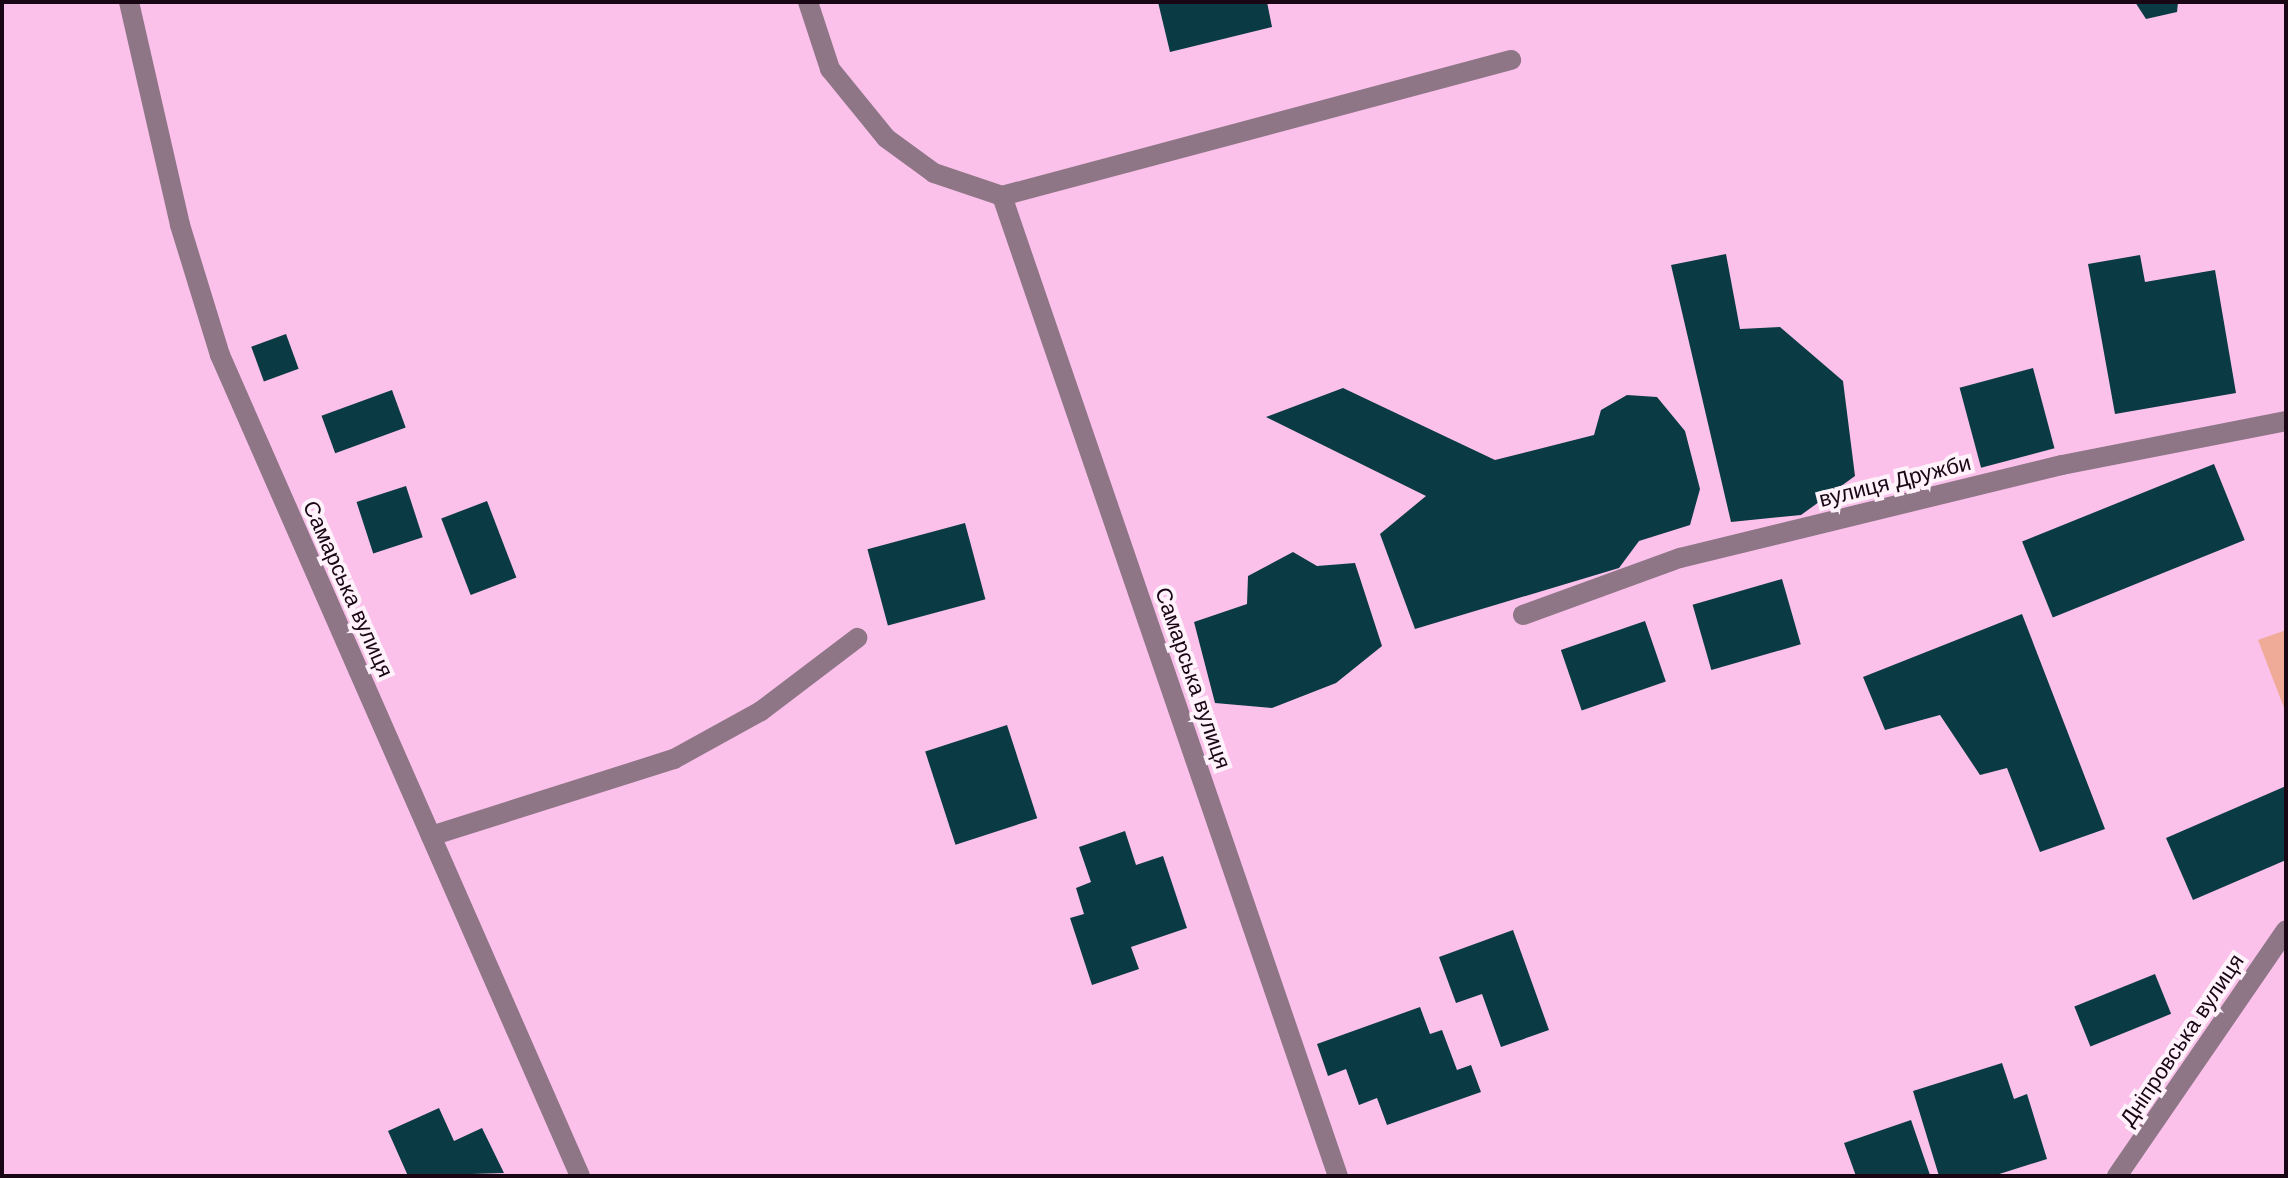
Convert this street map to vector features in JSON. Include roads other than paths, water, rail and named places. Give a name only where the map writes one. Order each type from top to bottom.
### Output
[{"type":"street","name":"Самарська вулиця","points":[[129,2],[180,225],[220,355],[580,1176]]},
{"type":"street","points":[[808,2],[830,69],[886,138],[934,173],[1002,196],[1511,60]]},
{"type":"street","name":"Самарська вулиця","points":[[1002,196],[1338,1176]]},
{"type":"street","name":"вулиця Дружби","points":[[1523,615],[1680,558],[2062,465],[2286,421]]},
{"type":"street","points":[[431,836],[674,759],[761,711],[857,638]]},
{"type":"street","name":"Дніпровська вулиця","points":[[2117,1176],[2286,930]]}]
